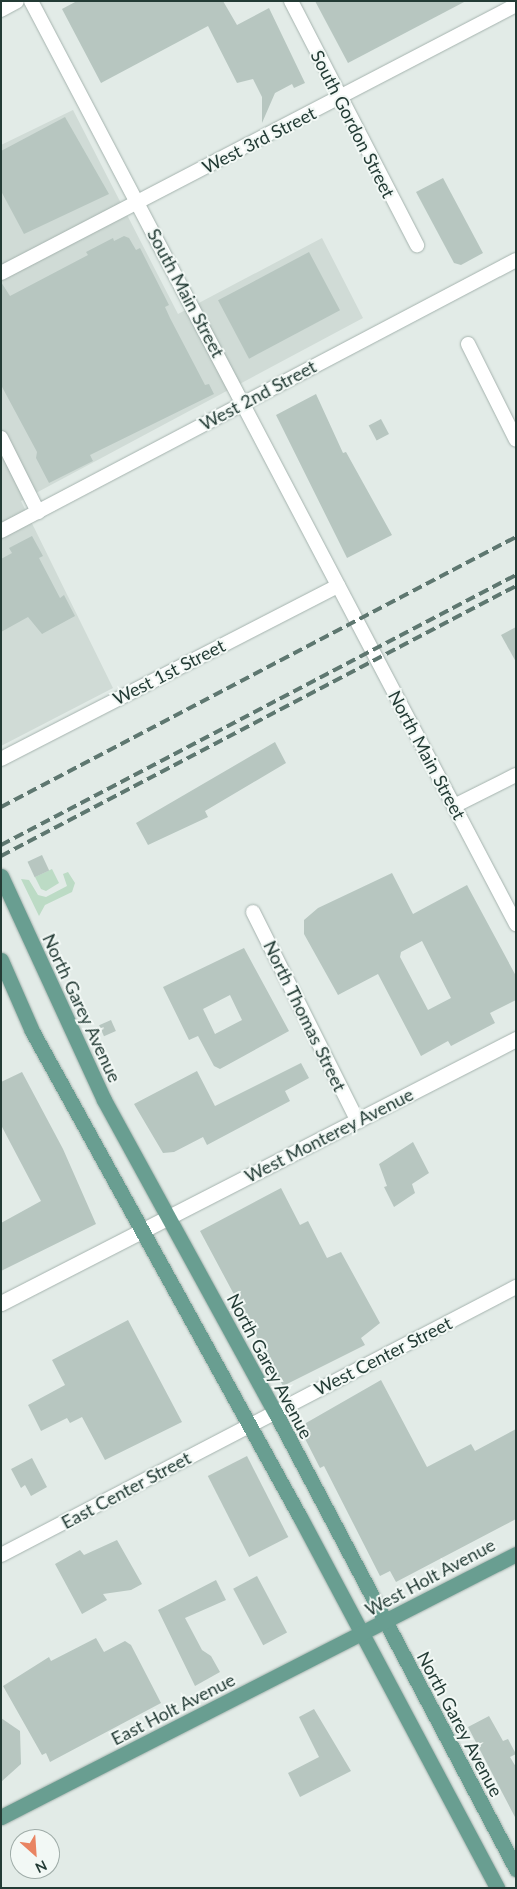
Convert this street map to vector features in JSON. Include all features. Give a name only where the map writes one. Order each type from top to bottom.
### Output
[{"type":"main road","name":"North Garey Avenue","points":[[1,876],[104,1100],[275,1412],[516,1869]]},
{"type":"main road","points":[[1,960],[32,1031],[250,1425],[496,1888]]},
{"type":"main road","name":"West Holt Avenue","points":[[362,1634],[516,1554]]},
{"type":"main road","name":"East Holt Avenue","points":[[1,1817],[362,1634]]},
{"type":"street","points":[[1,10],[17,1]]},
{"type":"street","name":"South Main Street","points":[[31,1],[244,402],[338,586]]},
{"type":"street","name":"South Gordon Street","points":[[291,1],[417,245]]},
{"type":"street","name":"West 3rd Street","points":[[1,273],[340,99],[516,5]]},
{"type":"street","name":"West 2nd Street","points":[[1,531],[516,260]]},
{"type":"street","points":[[468,344],[516,440]]},
{"type":"street","points":[[1,438],[38,512]]},
{"type":"street","name":"West 1st Street","points":[[1,759],[338,586]]},
{"type":"street","name":"North Main Street","points":[[338,586],[516,924]]},
{"type":"street","points":[[454,806],[516,775]]},
{"type":"street","name":"North Thomas Street","points":[[253,912],[357,1120]]},
{"type":"street","name":"West Monterey Avenue","points":[[1,1303],[143,1232],[516,1039]]},
{"type":"street","name":"West Center Street","points":[[250,1425],[516,1287]]},
{"type":"street","name":"East Center Street","points":[[1,1555],[250,1425]]},
{"type":"shaded area","points":[[73,110],[178,314],[322,238],[363,318],[21,501],[113,688],[1,746],[1,145]]},
{"type":"green space","points":[[52,869],[59,883],[46,891],[41,889],[35,877]]},
{"type":"green space","points":[[68,872],[75,883],[72,892],[45,905],[39,916],[21,879],[29,880],[38,895],[46,897],[67,886],[63,874]]},
{"type":"building","points":[[77,1],[223,1],[237,25],[269,8],[305,83],[294,88],[292,84],[275,93],[262,123],[262,97],[253,79],[237,83],[208,26],[101,83],[62,9]]},
{"type":"building","points":[[315,1],[466,1],[348,63]]},
{"type":"building","points":[[65,117],[109,194],[24,234],[1,191],[1,151]]},
{"type":"building","points":[[443,178],[483,253],[461,265],[454,263],[416,192]]},
{"type":"building","points":[[124,236],[129,238],[136,250],[140,248],[169,305],[165,307],[170,318],[205,385],[209,384],[214,394],[90,455],[93,461],[49,483],[36,458],[37,452],[1,385],[1,282],[10,296],[88,255],[86,252],[113,238],[114,241]]},
{"type":"building","points":[[309,252],[340,310],[249,359],[218,300]]},
{"type":"building","points":[[316,394],[343,453],[346,452],[392,535],[347,558],[276,415]]},
{"type":"building","points":[[381,419],[389,434],[377,441],[369,426]]},
{"type":"building","points":[[32,536],[43,556],[39,558],[60,598],[64,595],[75,616],[42,634],[28,617],[1,632],[1,559],[12,553],[9,548]]},
{"type":"building","points":[[516,627],[516,662],[501,635]]},
{"type":"building","points":[[275,742],[286,763],[205,811],[208,817],[148,845],[136,823]]},
{"type":"building","points":[[42,855],[49,870],[35,877],[27,862]]},
{"type":"building","points":[[392,873],[413,914],[467,885],[516,976],[516,1000],[490,1013],[495,1023],[451,1046],[448,1041],[421,1056],[378,974],[338,995],[304,934],[304,920],[318,908]],"holes":[[[422,941],[451,998],[428,1010],[400,957],[401,952]]]},
{"type":"building","points":[[244,948],[289,1031],[220,1069],[214,1066],[198,1036],[189,1040],[163,987]],"holes":[[[230,995],[242,1020],[215,1034],[203,1009]]]},
{"type":"building","points":[[111,1020],[116,1031],[104,1036],[99,1025]]},
{"type":"building","points":[[301,1063],[309,1078],[285,1091],[290,1101],[207,1145],[203,1137],[174,1152],[163,1153],[134,1104],[197,1071],[215,1106]]},
{"type":"building","points":[[22,1072],[63,1149],[96,1224],[1,1271],[1,1223],[41,1201],[1,1125],[1,1082]]},
{"type":"building","points":[[413,1142],[429,1173],[412,1184],[415,1193],[394,1207],[384,1187],[387,1186],[379,1164]]},
{"type":"building","points":[[281,1188],[300,1225],[308,1221],[327,1258],[341,1252],[380,1323],[361,1338],[365,1345],[283,1386],[200,1231]]},
{"type":"building","points":[[128,1320],[182,1422],[105,1460],[82,1417],[70,1423],[67,1418],[41,1431],[28,1405],[65,1385],[52,1360]]},
{"type":"building","points":[[381,1380],[427,1467],[471,1444],[475,1451],[516,1429],[516,1519],[396,1582],[390,1571],[380,1576],[324,1466],[320,1468],[299,1427]]},
{"type":"building","points":[[247,1456],[288,1537],[249,1557],[208,1476]]},
{"type":"building","points":[[32,1458],[47,1487],[31,1496],[25,1485],[21,1488],[11,1469]]},
{"type":"building","points":[[117,1540],[142,1584],[131,1590],[103,1594],[107,1600],[82,1614],[55,1564],[80,1550],[84,1555]]},
{"type":"building","points":[[257,1576],[287,1633],[263,1645],[233,1589]]},
{"type":"building","points":[[216,1580],[226,1600],[185,1618],[202,1650],[211,1656],[220,1672],[195,1686],[158,1610]]},
{"type":"building","points":[[96,1638],[104,1652],[125,1641],[131,1645],[161,1703],[50,1762],[46,1753],[42,1755],[3,1686],[49,1657],[51,1661]]},
{"type":"building","points":[[314,1709],[351,1771],[300,1797],[288,1773],[319,1757],[299,1717]]},
{"type":"building","points":[[489,1716],[503,1741],[508,1739],[516,1754],[510,1757],[516,1767],[516,1819],[468,1727]]},
{"type":"building","points":[[1,1718],[20,1731],[21,1764],[1,1782]]},
{"type":"railway","points":[[1,807],[516,537]]},
{"type":"railway","points":[[1,845],[516,575]]},
{"type":"railway","points":[[1,856],[516,586]]}]
